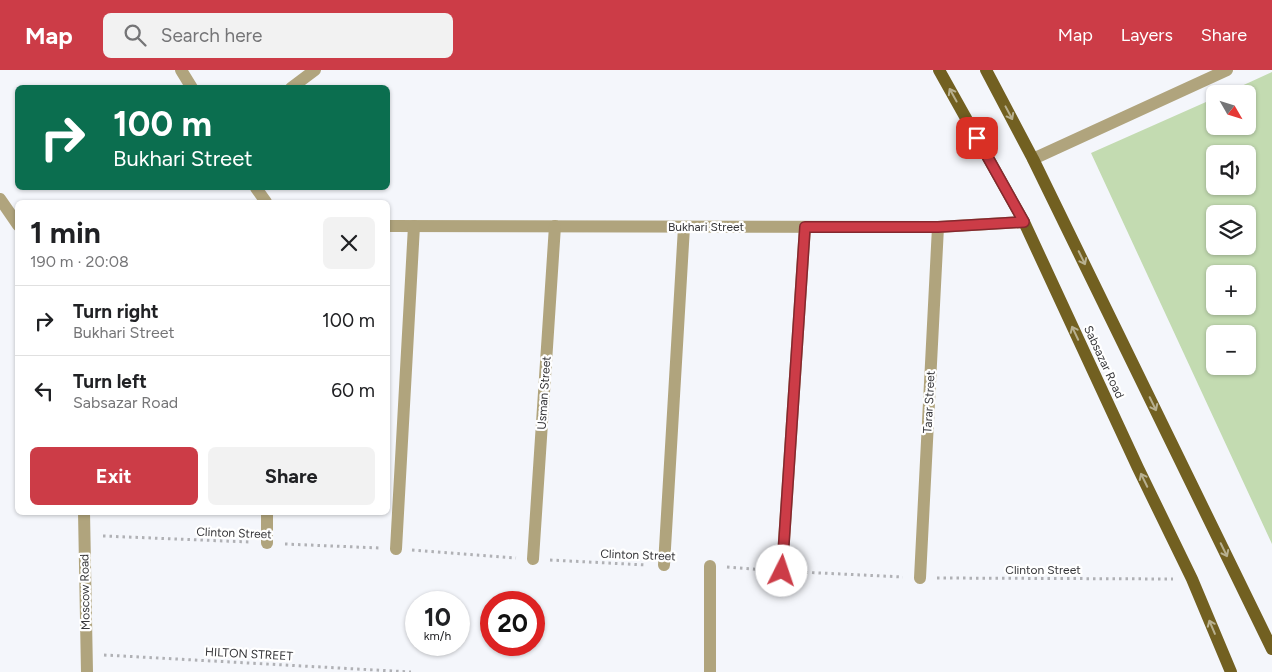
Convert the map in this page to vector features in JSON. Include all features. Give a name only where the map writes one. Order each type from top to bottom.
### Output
[{"type":"main road","name":"Sabsazar Road","points":[[939,70],[1024,222],[1192,579],[1231,672]]},
{"type":"main road","name":"Sabsazar Road","points":[[986,70],[1033,159],[1272,649]]},
{"type":"street","points":[[181,70],[190,85]]},
{"type":"street","points":[[295,85],[315,70]]},
{"type":"street","points":[[1033,159],[1227,70]]},
{"type":"street","points":[[0,199],[15,221]]},
{"type":"street","name":"Bukhari Street","points":[[390,226],[938,227],[1024,222]]},
{"type":"street","points":[[396,548],[414,226]]},
{"type":"street","name":"Usman Street","points":[[533,559],[555,226]]},
{"type":"street","points":[[664,565],[684,226]]},
{"type":"street","points":[[782,571],[805,227]]},
{"type":"street","name":"Tarar Street","points":[[920,578],[938,227]]},
{"type":"street","name":"Moscow Road","points":[[84,515],[87,672]]},
{"type":"street","points":[[267,515],[267,543]]},
{"type":"street","points":[[710,566],[710,672]]},
{"type":"path","name":"Clinton Street","points":[[85,535],[396,548],[533,559],[664,565]]},
{"type":"path","name":"Clinton Street","points":[[710,566],[920,578],[1192,579]]},
{"type":"path","name":"HILTON STREET","points":[[86,654],[410,672]]},
{"type":"green space","points":[[1272,72],[1272,544],[1091,153],[1206,102],[1206,135],[1256,135],[1256,85],[1244,85]]},
{"type":"route","points":[[782,571],[805,227],[938,227],[1024,222],[977,138]]}]
